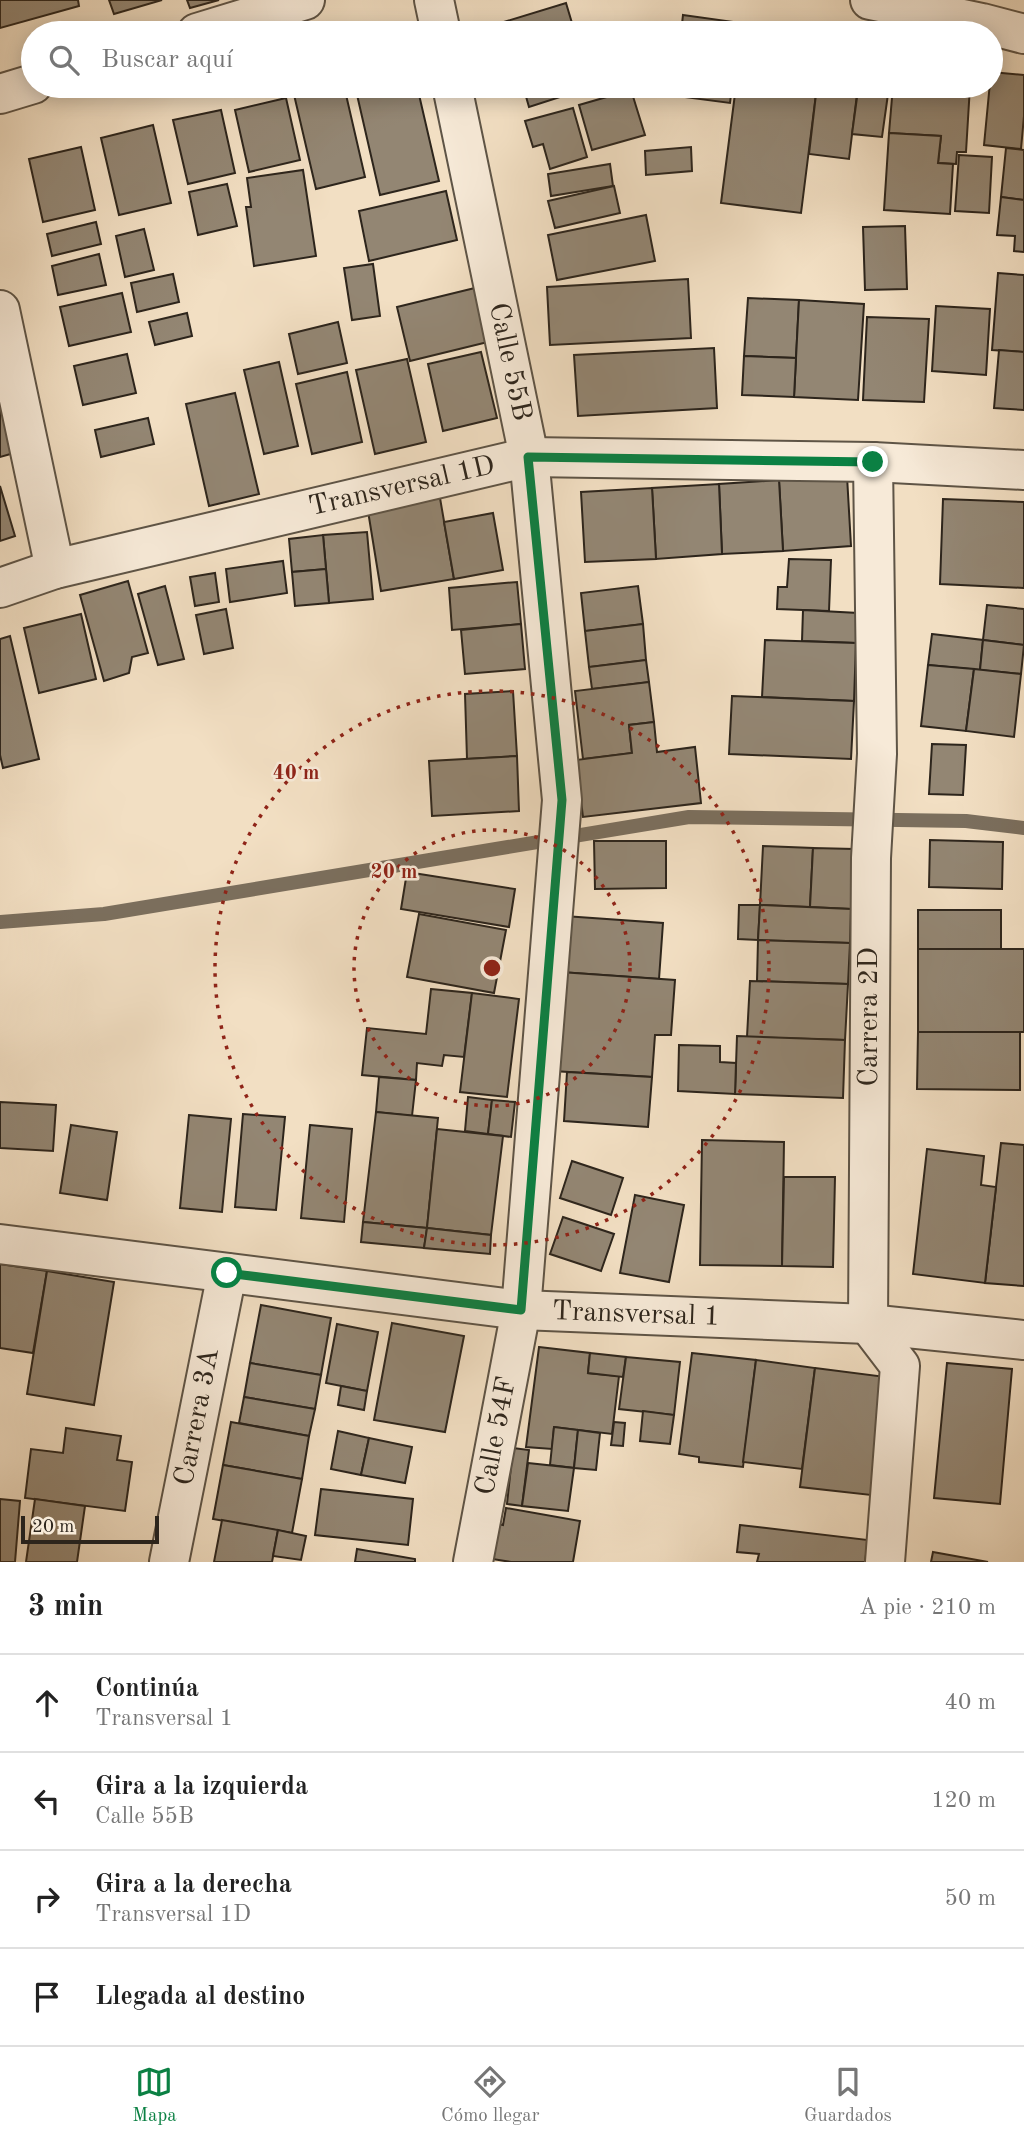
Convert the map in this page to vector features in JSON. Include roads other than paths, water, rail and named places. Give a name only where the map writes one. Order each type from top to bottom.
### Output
[{"type":"street","points":[[236,21],[305,0]]},
{"type":"street","points":[[434,0],[438,21]]},
{"type":"street","points":[[870,0],[972,21]]},
{"type":"street","points":[[1003,28],[1024,34]]},
{"type":"street","points":[[0,94],[21,88]]},
{"type":"street","name":"Calle 55B","points":[[454,98],[528,457],[562,800],[521,1310]]},
{"type":"street","points":[[0,310],[55,569]]},
{"type":"street","name":"Transversal 1D","points":[[0,589],[55,569],[528,457],[873,462],[1024,470]]},
{"type":"street","name":"Carrera 2D","points":[[868,1324],[872,858],[877,754],[873,462]]},
{"type":"street","name":"Transversal 1","points":[[0,1244],[521,1310],[868,1324],[1024,1340]]},
{"type":"street","name":"Carrera 3A","points":[[169,1562],[227,1273]]},
{"type":"street","name":"Calle 54F","points":[[473,1562],[521,1310]]},
{"type":"street","points":[[868,1324],[900,1366],[885,1562]]},
{"type":"waterway","points":[[0,922],[104,914],[689,817],[966,821],[1024,828]]}]
